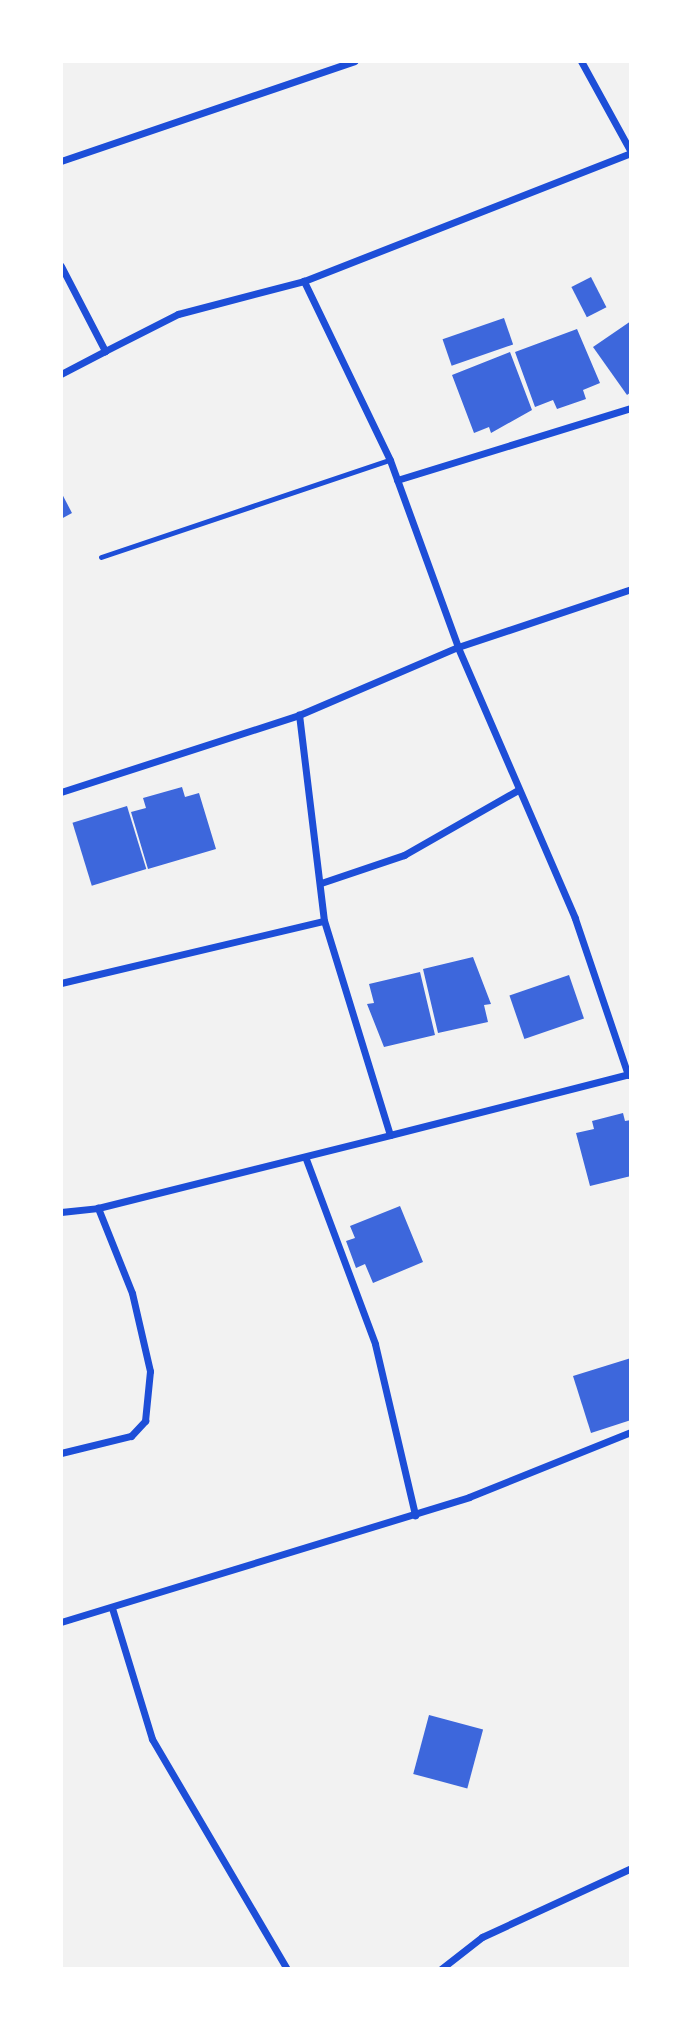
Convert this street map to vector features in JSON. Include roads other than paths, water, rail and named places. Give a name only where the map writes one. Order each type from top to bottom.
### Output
[{"type":"street","points":[[61,162],[354,61]]},
{"type":"street","points":[[61,374],[178,314],[304,281],[631,152],[581,61]]},
{"type":"street","points":[[61,266],[105,351]]},
{"type":"street","points":[[61,1212],[98,1209],[629,1074],[575,918],[458,647],[390,460],[304,281]]},
{"type":"street","points":[[397,480],[631,408]]},
{"type":"street","points":[[61,792],[299,715],[458,647],[631,589]]},
{"type":"street","points":[[299,715],[324,921],[390,1135]]},
{"type":"street","points":[[321,883],[404,855],[519,790]]},
{"type":"street","points":[[61,983],[324,921]]},
{"type":"street","points":[[306,1158],[374,1344],[415,1514]]},
{"type":"street","points":[[61,1453],[131,1436],[145,1421],[150,1371],[132,1293],[98,1209]]},
{"type":"street","points":[[61,1622],[415,1514],[631,1432]]},
{"type":"street","points":[[113,1608],[152,1739],[287,1969]]},
{"type":"street","points":[[441,1969],[482,1937],[631,1868]]},
{"type":"lane","points":[[101,556],[390,460]]}]
